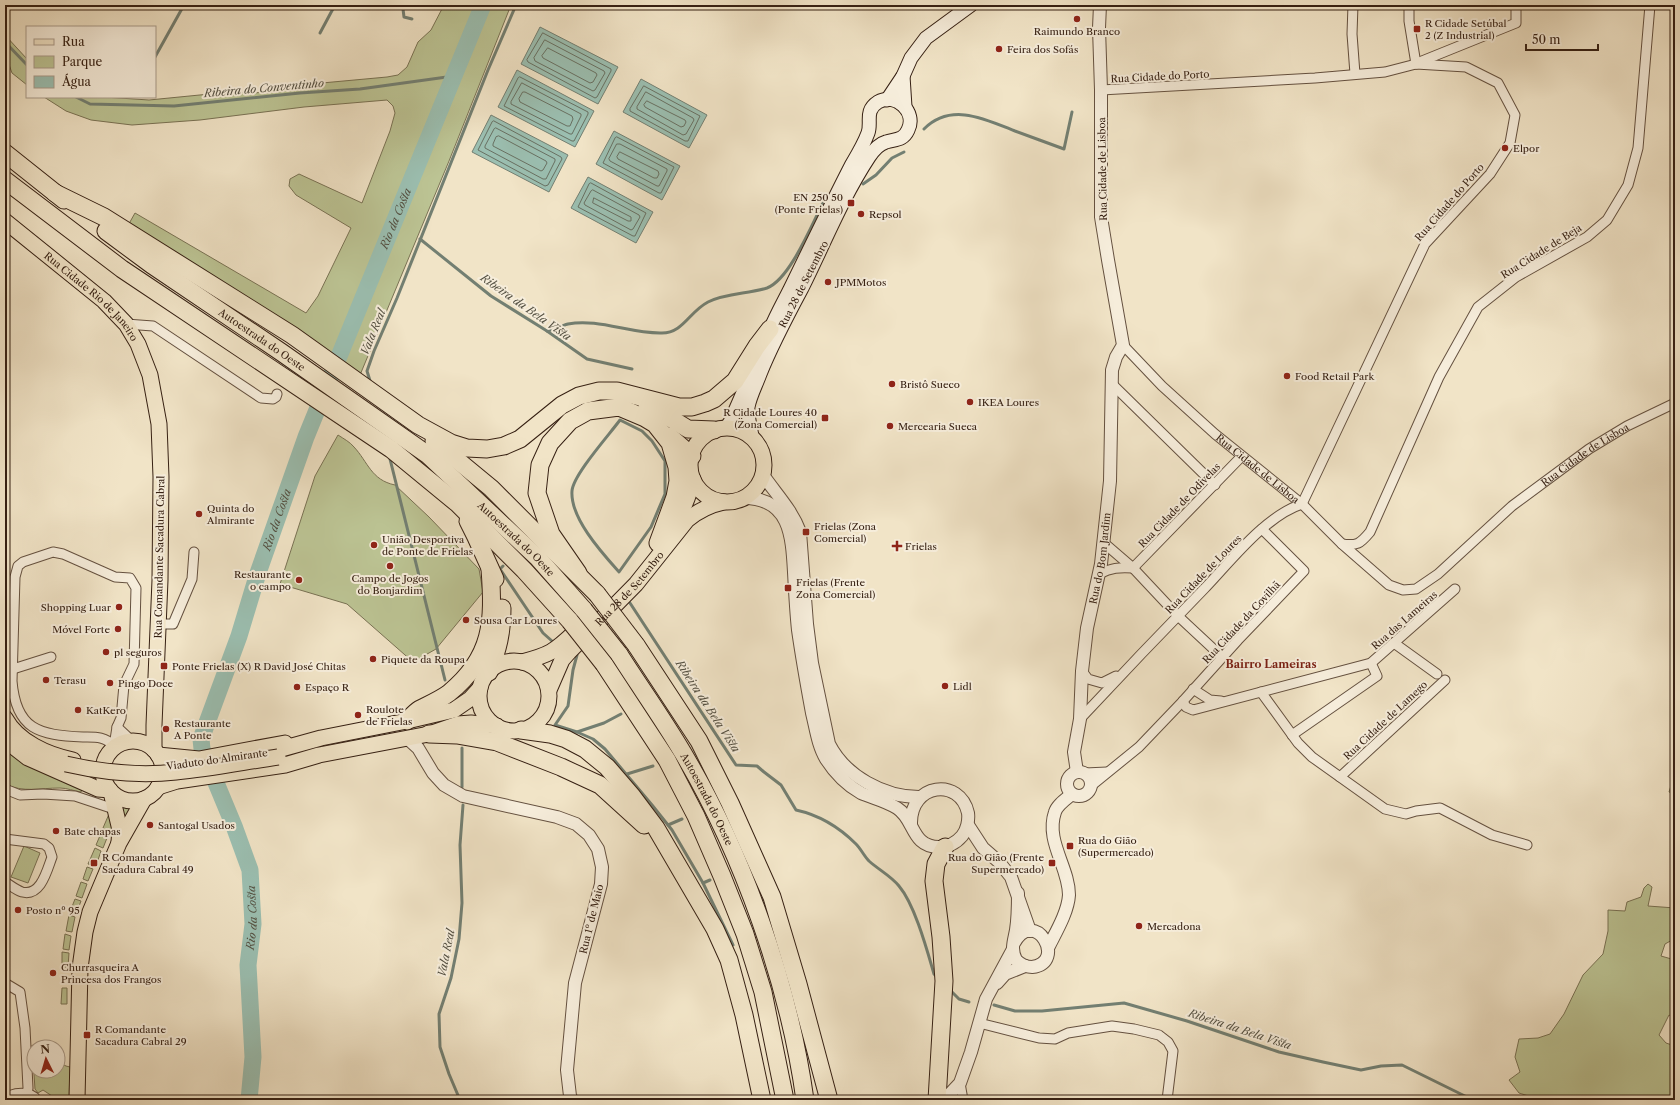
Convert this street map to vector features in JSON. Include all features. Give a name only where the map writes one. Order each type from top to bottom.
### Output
[{"type":"highway","name":"Autoestrada do Oeste","points":[[5,153],[55,193],[152,265],[281,352],[428,455],[538,558],[584,610],[619,654],[683,753],[714,810],[741,869],[762,928],[781,989],[795,1044],[805,1100]]},
{"type":"highway","name":"Autoestrada do Oeste","points":[[5,180],[122,268],[391,449],[458,504],[524,570],[570,621],[604,664],[667,760],[696,816],[745,934],[763,992],[785,1100]]},
{"type":"highway","points":[[55,193],[104,217],[292,335],[418,425],[451,443],[467,448],[487,449],[504,446],[520,439],[562,405],[579,396],[599,391],[617,391],[679,407],[692,407],[714,399],[735,381],[756,346],[770,329]]},
{"type":"highway","points":[[634,395],[688,428],[720,429]]},
{"type":"highway","points":[[578,573],[551,534],[537,493],[540,465],[550,443],[570,421],[588,411],[619,408],[645,418],[655,424],[692,456]]},
{"type":"highway","points":[[655,424],[670,443],[675,456],[678,474],[675,497],[658,543]]},
{"type":"highway","points":[[418,425],[436,443],[491,488],[578,573],[597,594],[636,645],[699,741],[730,803],[772,897],[829,1100]]},
{"type":"highway","points":[[458,504],[476,537],[500,592],[502,629],[499,646],[489,672]]},
{"type":"highway","points":[[407,721],[418,710],[448,694],[467,677],[477,663],[485,645],[490,628],[492,606],[490,569]]},
{"type":"highway","points":[[521,730],[550,734],[566,739],[585,749],[606,767],[632,796],[656,828],[715,929],[729,960],[744,1015],[762,1100]]},
{"type":"highway","points":[[429,734],[457,735],[497,742],[561,767],[600,785],[664,842]]},
{"type":"highway","points":[[937,1100],[943,1020],[944,981],[941,937],[934,881],[936,864],[951,844]]},
{"type":"highway","points":[[804,1007],[819,1100]]},
{"type":"main road","name":"Rua 28 de Setembro","points":[[720,429],[730,422],[770,329],[840,186],[864,144],[869,130],[868,115],[872,108],[879,102],[887,100],[903,76],[911,58],[926,38],[971,5]]},
{"type":"main road","name":"Rua 28 de Setembro","points":[[752,438],[748,409],[767,357],[849,192],[870,156],[878,146],[885,142],[896,141],[904,136],[909,130],[911,121],[909,113],[905,107],[903,76]]},
{"type":"main road","points":[[887,100],[897,101],[905,107]]},
{"type":"main road","points":[[869,130],[877,138],[885,142]]},
{"type":"main road","name":"Rua Cidade Rio de Janeiro","points":[[5,221],[104,301],[126,324],[138,344],[150,375],[152,388]]},
{"type":"main road","name":"Rua Comandante Sacadura Cabral","points":[[152,388],[159,424],[161,477],[154,725],[156,752]]},
{"type":"main road","points":[[720,429],[735,429],[744,432],[752,438],[759,445],[763,455],[763,475],[759,484],[744,498],[735,501],[724,502],[705,494],[698,487],[693,478],[690,467],[696,445],[704,436],[720,429]]},
{"type":"main road","name":"Rua 28 de Setembro","points":[[522,662],[542,656],[560,646],[613,596],[682,512],[688,500],[693,478]]},
{"type":"main road","name":"Rua 28 de Setembro","points":[[549,690],[562,660],[636,584],[687,520],[699,510],[724,502]]},
{"type":"main road","points":[[158,787],[177,781],[285,765],[319,755],[429,734],[458,724],[471,723],[497,726],[513,731],[521,730],[540,720],[546,711],[549,701],[549,690],[546,680],[532,665],[510,661],[498,665],[489,672],[483,680],[480,688],[479,700],[482,710],[488,720],[497,726]]},
{"type":"main road","points":[[156,752],[199,759],[300,740],[322,738],[454,710],[470,700],[480,688]]},
{"type":"main road","name":"Viaduto do Almirante","points":[[5,718],[21,736],[46,752],[68,759],[120,767],[174,766],[276,754],[319,755]]},
{"type":"main road","points":[[119,843],[120,830],[110,791],[105,783],[103,770],[106,757],[112,748],[123,742],[136,741],[149,736],[154,725]]},
{"type":"main road","name":"Viaduto do Almirante","points":[[5,730],[16,742],[45,758],[99,770],[140,773],[174,772],[276,754],[322,738]]},
{"type":"main road","points":[[5,740],[28,758],[98,789],[110,791],[126,800],[135,801],[152,794],[162,779],[163,771],[156,752],[148,744],[136,741]]},
{"type":"main road","points":[[77,1100],[81,951],[85,932],[90,912],[119,843],[144,798]]},
{"type":"street","name":"Rua Cidade de Lisboa","points":[[1100,5],[1101,216],[1123,345],[1162,386],[1241,457],[1302,504],[1342,544],[1389,585],[1403,590],[1416,590],[1438,574],[1512,506],[1589,449],[1627,426],[1675,403]]},
{"type":"street","points":[[1353,5],[1352,34],[1355,74]]},
{"type":"street","points":[[1409,5],[1409,22],[1416,64],[1516,23],[1516,5]]},
{"type":"street","name":"Rua Cidade de Beja","points":[[1342,544],[1352,545],[1361,542],[1370,532],[1440,377],[1478,307],[1516,277],[1587,236],[1607,220],[1628,185],[1638,148],[1650,5]]},
{"type":"street","name":"Rua Cidade do Porto","points":[[1101,90],[1385,72],[1416,64],[1466,67],[1498,83],[1515,115],[1510,143],[1490,174],[1425,244],[1302,504]]},
{"type":"street","points":[[126,324],[153,326],[261,398],[273,399],[277,394]]},
{"type":"street","name":"Rua do Bom Jardim","points":[[1091,786],[1090,779],[1081,772],[1074,752],[1080,719],[1082,671],[1087,628],[1104,543],[1110,481],[1112,370],[1116,357],[1123,345]]},
{"type":"street","points":[[1112,384],[1215,484]]},
{"type":"street","name":"Rua Cidade de Odivelas","points":[[1133,568],[1241,457]]},
{"type":"street","points":[[763,475],[786,504],[795,519],[800,532],[807,624],[812,663],[829,744],[835,756],[856,776],[899,796],[919,797]]},
{"type":"street","points":[[744,498],[755,498],[772,504],[783,517],[791,535],[798,622],[803,662],[816,732],[825,758],[844,781],[860,792],[899,808],[915,834],[923,842],[933,847],[951,844],[983,848]]},
{"type":"street","name":"Rua Cidade de Loures","points":[[1127,668],[1262,529],[1290,508],[1302,504]]},
{"type":"street","name":"Rua Cidade da Covilhã","points":[[1193,689],[1304,571],[1262,529]]},
{"type":"street","points":[[1104,543],[1133,568],[1178,616],[1222,657]]},
{"type":"street","points":[[53,552],[63,554],[115,577],[130,578],[136,588],[134,664],[124,685],[121,718],[117,727],[112,748],[108,740],[100,737],[52,735],[38,731],[25,721],[16,707],[14,698],[13,669],[15,577],[18,566],[23,562],[53,552]]},
{"type":"street","points":[[158,624],[173,624],[192,579],[194,552]]},
{"type":"street","points":[[1099,574],[1109,569],[1118,567],[1133,568]]},
{"type":"street","name":"Rua das Lameiras","points":[[1183,701],[1186,706],[1193,710],[1371,663],[1455,589]]},
{"type":"street","name":"Rua Cidade de Lamego","points":[[1394,643],[1437,674]]},
{"type":"street","points":[[13,669],[51,657]]},
{"type":"street","points":[[1292,735],[1378,676],[1371,663]]},
{"type":"street","points":[[1082,671],[1088,679],[1102,683],[1110,680],[1127,668]]},
{"type":"street","points":[[1080,719],[1127,668]]},
{"type":"street","name":"Rua Cidade de Lamego","points":[[1340,777],[1445,680]]},
{"type":"street","points":[[1107,772],[1081,772],[1070,775],[1067,788],[1072,794],[1080,797],[1087,794],[1091,786],[1139,747],[1193,689]]},
{"type":"street","name":"Rua das Lameiras","points":[[1193,689],[1210,700],[1226,701]]},
{"type":"street","points":[[1261,692],[1292,735],[1312,757],[1365,797],[1385,809],[1406,814],[1416,811],[1440,808],[1492,835],[1527,844]]},
{"type":"street","points":[[117,727],[136,741]]},
{"type":"street","name":"Rua 1º de Maio","points":[[407,738],[418,748],[432,773],[444,785],[463,796],[548,815],[576,824],[589,835],[598,849],[602,866],[601,884],[575,983],[567,1070],[570,1096],[572,1100]]},
{"type":"street","points":[[5,789],[20,795],[43,794],[75,796],[114,809]]},
{"type":"street","points":[[910,824],[910,814],[919,797],[937,789],[947,790],[956,794],[966,806],[968,824],[964,834],[951,844]]},
{"type":"street","points":[[1048,946],[1057,931],[1067,908],[1068,895],[1066,872],[1056,849],[1053,830],[1055,811],[1072,794]]},
{"type":"street","points":[[968,824],[983,848],[999,862],[1011,877],[1018,893],[1034,932],[1047,941],[1048,953],[1042,963],[1031,967],[1025,966],[1016,959],[1013,946],[1017,929],[1018,893]]},
{"type":"street","points":[[5,838],[44,844],[49,848],[52,857],[40,886],[32,892],[22,892],[5,882]]},
{"type":"street","points":[[944,1100],[960,1083],[986,999],[1013,946],[1021,934],[1034,932],[1061,920]]},
{"type":"street","points":[[986,999],[1004,974],[1025,966]]},
{"type":"street","points":[[5,983],[20,992],[25,1028],[26,1094]]},
{"type":"street","points":[[979,1023],[1045,1039],[1055,1039],[1068,1033],[1112,1026],[1159,1035],[1168,1042],[1173,1051],[1167,1100]]},
{"type":"street","points":[[960,1083],[963,1100]]},
{"type":"street","points":[[5,1100],[7,1096],[17,1093],[34,1096],[37,1100]]},
{"type":"green space","points":[[444,5],[511,5],[449,161],[360,375],[126,229],[135,213],[306,313],[318,296],[351,228],[296,195],[289,186],[290,179],[299,174],[362,203],[390,131],[395,113],[393,106],[387,100],[304,107],[200,120],[132,125],[91,120],[66,111],[46,98],[119,98],[149,100],[230,92],[253,93],[291,90],[311,84],[387,77],[398,75],[407,67],[418,42],[431,30]]},
{"type":"green space","points":[[5,35],[26,58],[26,84],[12,73],[7,59],[5,59]]},
{"type":"green space","name":"Campo de Jogos do Bonjardim","points":[[338,435],[352,445],[375,475],[387,483],[395,485],[429,517],[479,569],[483,592],[436,649],[413,662],[347,604],[280,584],[315,476]]},
{"type":"green space","points":[[5,748],[83,787],[81,792],[65,788],[25,789],[12,787],[5,784]]},
{"type":"green space","points":[[1675,776],[1675,794],[1669,792]]},
{"type":"green space","points":[[119,802],[134,805],[123,826]]},
{"type":"green space","points":[[109,814],[113,832],[103,828]]},
{"type":"green space","points":[[102,831],[109,833],[103,848],[96,845]]},
{"type":"green space","points":[[24,846],[40,853],[28,883],[11,877]]},
{"type":"green space","points":[[95,848],[101,851],[98,860],[94,859],[92,865],[88,864]]},
{"type":"green space","points":[[87,867],[93,869],[88,881],[83,879]]},
{"type":"green space","points":[[81,882],[87,884],[82,898],[76,896]]},
{"type":"green space","points":[[1648,884],[1652,887],[1648,906],[1675,908],[1674,939],[1665,944],[1661,956],[1675,960],[1673,972],[1675,973],[1675,1018],[1669,1015],[1659,1035],[1666,1043],[1675,1046],[1675,1100],[1541,1100],[1519,1093],[1509,1080],[1520,1072],[1515,1057],[1519,1039],[1538,1038],[1550,1034],[1564,1014],[1583,975],[1603,954],[1608,931],[1608,910],[1625,911],[1627,902],[1641,897],[1644,888]]},
{"type":"green space","points":[[75,899],[81,901],[76,914],[70,912]]},
{"type":"green space","points":[[69,915],[75,917],[72,932],[66,931]]},
{"type":"green space","points":[[65,934],[71,936],[69,950],[63,949]]},
{"type":"green space","points":[[62,952],[69,953],[68,967],[62,967]]},
{"type":"green space","points":[[62,988],[67,988],[67,1004],[61,1004]]},
{"type":"green space","points":[[66,1066],[70,1067],[69,1100],[58,1100],[43,1090],[38,1093],[35,1089],[34,1079],[66,1079]]},
{"type":"water","points":[[540,27],[618,67],[598,104],[521,64]]},
{"type":"water","points":[[517,70],[594,111],[575,147],[498,107]]},
{"type":"water","points":[[641,79],[707,115],[689,148],[623,112]]},
{"type":"water","points":[[491,115],[568,155],[549,192],[472,152]]},
{"type":"water","points":[[614,131],[680,166],[662,200],[596,164]]},
{"type":"water","points":[[588,177],[653,212],[636,243],[571,208]]},
{"type":"waterway","points":[[156,55],[184,5]]},
{"type":"waterway","points":[[320,33],[335,5]]},
{"type":"waterway","points":[[405,5],[403,9],[404,17],[412,19]]},
{"type":"waterway","name":"Rio da Costa","points":[[249,1100],[253,1057],[248,965],[253,924],[250,870],[234,826],[202,749],[201,739],[239,636],[258,573],[306,437],[483,5]]},
{"type":"waterway","name":"Vala Real","points":[[371,384],[367,371],[374,351],[397,298],[488,70],[516,5]]},
{"type":"waterway","name":"Ribeira do Conventinho","points":[[5,42],[26,64]]},
{"type":"waterway","name":"Ribeira do Conventinho","points":[[78,98],[90,104],[174,106],[300,93],[360,89],[454,76]]},
{"type":"waterway","points":[[924,129],[934,121],[945,116],[968,115],[992,122],[1064,149],[1072,112]]},
{"type":"waterway","points":[[863,184],[876,175],[892,158],[904,152]]},
{"type":"waterway","points":[[547,331],[568,324],[591,323],[650,333],[669,332],[681,326],[701,306],[708,302],[730,295],[767,288],[785,273],[793,261],[826,197]]},
{"type":"waterway","name":"Ribeira da Bela Vista","points":[[420,239],[491,296],[547,331],[587,359],[632,369]]},
{"type":"waterway","name":"Ribeira da Bela Vista","points":[[620,420],[642,431],[652,441],[665,461],[665,494],[651,527],[619,572],[588,534],[576,512],[572,491],[578,475],[620,420]]},
{"type":"waterway","name":"Vala Real","points":[[389,455],[445,680]]},
{"type":"waterway","points":[[503,566],[500,569],[543,633],[552,641]]},
{"type":"waterway","name":"Ribeira da Bela Vista","points":[[630,603],[736,765],[757,766],[781,785],[796,810],[813,815],[829,823],[843,833],[856,844],[869,861],[899,886],[910,904],[924,941],[934,974],[937,977]]},
{"type":"waterway","points":[[577,655],[573,670],[568,706],[555,725],[593,739],[605,749],[652,805],[672,830],[703,883],[733,945]]},
{"type":"waterway","points":[[577,732],[604,723],[621,714]]},
{"type":"waterway","name":"Vala Real","points":[[462,748],[462,787]]},
{"type":"waterway","points":[[627,774],[653,766]]},
{"type":"waterway","name":"Vala Real","points":[[460,1100],[440,1047],[439,1014],[451,978],[459,939],[462,903],[460,845],[463,805]]},
{"type":"waterway","points":[[668,825],[682,819]]},
{"type":"waterway","points":[[703,883],[710,880]]},
{"type":"waterway","name":"Ribeira da Bela Vista","points":[[949,989],[959,999],[969,1002]]},
{"type":"waterway","name":"Ribeira da Bela Vista","points":[[994,1005],[1015,1011],[1042,1011],[1124,1003],[1187,1021],[1279,1052],[1323,1062],[1361,1070],[1381,1066],[1402,1065],[1473,1100]]},
{"type":"place","name":"Raimundo Branco","points":[[1077,19]]},
{"type":"place","name":"R Cidade Setúbal 2 (Z Industrial)","points":[[1417,29]]},
{"type":"place","name":"Feira dos Sofás","points":[[999,49]]},
{"type":"place","name":"Elpor","points":[[1505,148]]},
{"type":"place","name":"EN 250 50 (Ponte Frielas)","points":[[851,203]]},
{"type":"place","name":"Repsol","points":[[861,214]]},
{"type":"place","name":"JPMMotos","points":[[828,282]]},
{"type":"place","name":"Food Retail Park","points":[[1287,376]]},
{"type":"place","name":"Bristô Sueco","points":[[892,384]]},
{"type":"place","name":"IKEA Loures","points":[[970,402]]},
{"type":"place","name":"R Cidade Loures 40 (Zona Comercial)","points":[[825,418]]},
{"type":"place","name":"Mercearia Sueca","points":[[890,426]]},
{"type":"place","name":"Quinta do Almirante","points":[[199,514]]},
{"type":"place","name":"Frielas (Zona Comercial)","points":[[806,532]]},
{"type":"place","name":"União Desportiva de Ponte de Frielas","points":[[374,545]]},
{"type":"place","name":"Frielas","points":[[897,546]]},
{"type":"place","name":"Campo de Jogos do Bonjardim","points":[[390,566]]},
{"type":"place","name":"Restaurante o campo","points":[[299,580]]},
{"type":"place","name":"Frielas (Frente Zona Comercial)","points":[[788,588]]},
{"type":"place","name":"Shopping Luar","points":[[119,607]]},
{"type":"place","name":"Sousa Car Loures","points":[[466,620]]},
{"type":"place","name":"Móvel Forte","points":[[118,629]]},
{"type":"place","name":"pl seguros","points":[[106,652]]},
{"type":"place","name":"Piquete da Roupa","points":[[373,659]]},
{"type":"place","name":"Ponte Frielas (X) R David José Chitas","points":[[164,666]]},
{"type":"place","name":"Terasu","points":[[46,680]]},
{"type":"place","name":"Pingo Doce","points":[[110,683]]},
{"type":"place","name":"Lidl","points":[[945,686]]},
{"type":"place","name":"Espaço R","points":[[297,687]]},
{"type":"place","name":"KatKero","points":[[78,710]]},
{"type":"place","name":"Roulote de Frielas","points":[[358,715]]},
{"type":"place","name":"Restaurante A Ponte","points":[[166,729]]},
{"type":"place","name":"Santogal Usados","points":[[150,825]]},
{"type":"place","name":"Bate chapas","points":[[56,831]]},
{"type":"place","name":"Rua do Gião (Supermercado)","points":[[1070,846]]},
{"type":"place","name":"R Comandante Sacadura Cabral 49","points":[[94,863]]},
{"type":"place","name":"Rua do Gião (Frente Supermercado)","points":[[1052,863]]},
{"type":"place","name":"Posto nº 95","points":[[18,910]]},
{"type":"place","name":"Mercadona","points":[[1139,926]]},
{"type":"place","name":"Churrasqueira A Princesa dos Frangos","points":[[53,973]]},
{"type":"place","name":"R Comandante Sacadura Cabral 29","points":[[87,1035]]},
{"type":"district","name":"Bairro Lameiras","points":[[1271,664]]}]
